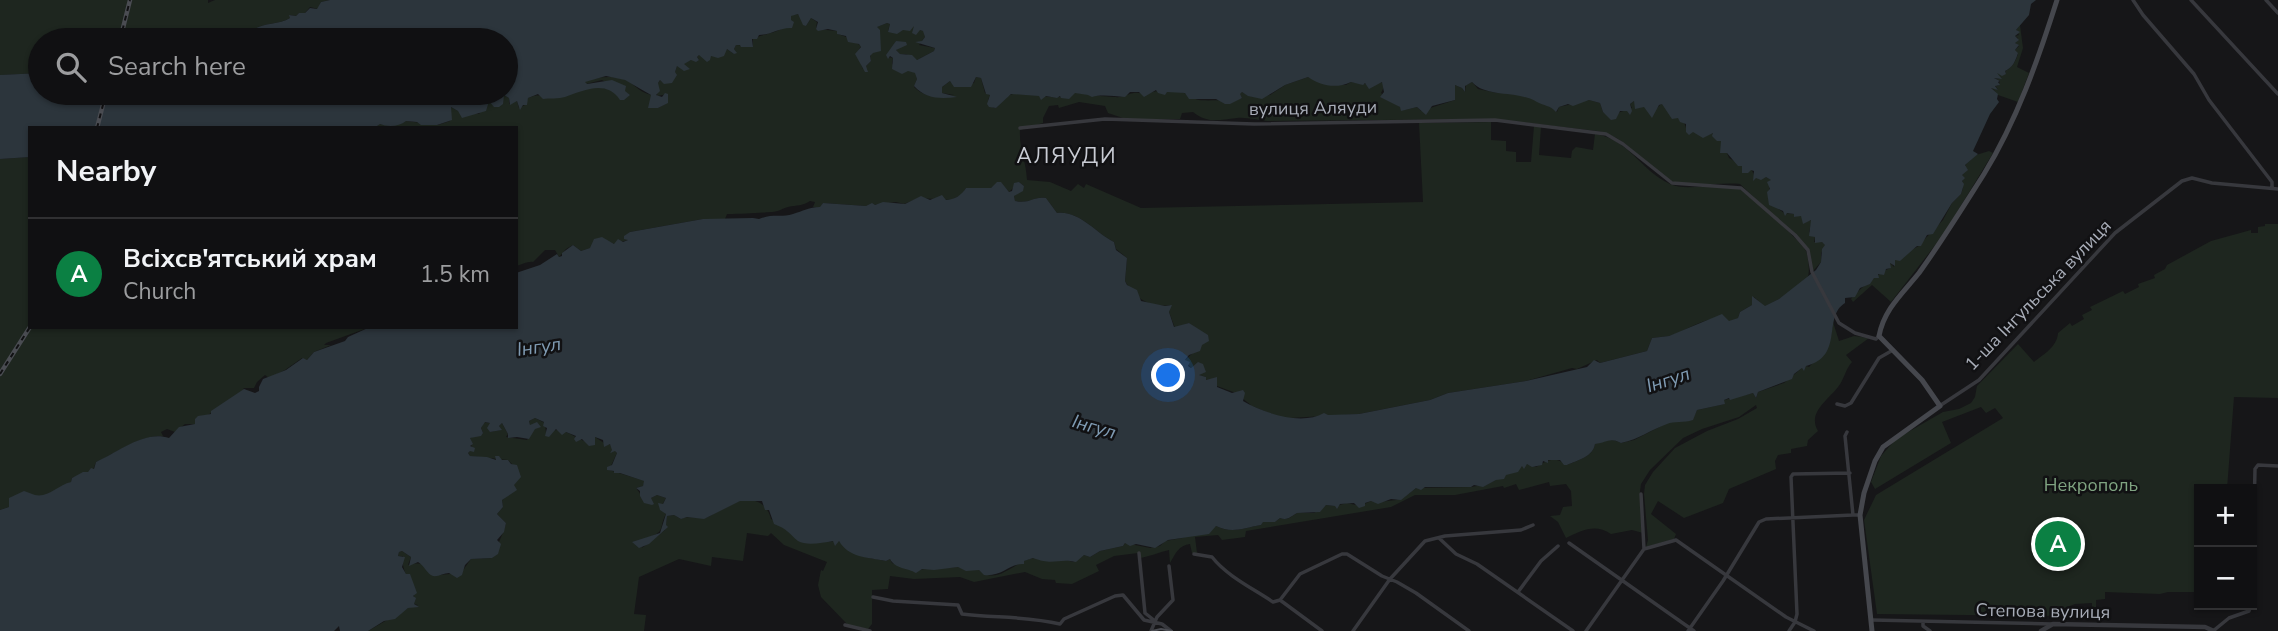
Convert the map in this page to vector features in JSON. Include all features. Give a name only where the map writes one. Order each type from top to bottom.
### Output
[{"type":"main road","points":[[1872,631],[1856,515],[1875,461],[1883,447],[1940,406],[1922,380],[1879,336],[1890,308],[1919,273],[1946,233],[2006,136],[2057,0]]},
{"type":"street","points":[[2133,0],[2194,74],[2209,100],[2272,182],[2272,188]]},
{"type":"street","points":[[2191,0],[2278,94]]},
{"type":"street","points":[[2266,0],[2278,13]]},
{"type":"street","name":"вулиця Аляуди","points":[[1020,128],[1105,119],[1254,124],[1495,120],[1606,134],[1623,144],[1672,183],[1741,188],[1795,235],[1808,250],[1812,272],[1834,318],[1855,333],[1877,339],[1879,336]]},
{"type":"street","name":"1-ша Інгульська вулиця","points":[[1940,406],[1979,380],[2115,233],[2182,181],[2192,178],[2212,183],[2278,189]]},
{"type":"street","points":[[1837,404],[1845,406],[1851,403],[1879,358],[1893,350]]},
{"type":"street","points":[[1569,543],[1691,630],[1759,522],[1766,519],[1856,515],[1851,497],[1845,436],[1847,432]]},
{"type":"street","name":"Степова вулиця","points":[[2253,547],[2255,469],[2258,465],[2278,466]]},
{"type":"street","points":[[1789,631],[1797,614],[1792,475],[1850,473]]},
{"type":"street","points":[[1586,631],[1644,549],[1646,540],[1642,494]]},
{"type":"street","points":[[1851,497],[1863,496]]},
{"type":"street","points":[[1353,631],[1390,579],[1425,541],[1521,530],[1533,525]]},
{"type":"street","points":[[1440,538],[1442,543],[1456,554],[1477,564],[1573,631]]},
{"type":"street","points":[[1644,549],[1676,540],[1795,622],[1814,631]]},
{"type":"street","points":[[1518,592],[1541,561],[1558,546]]},
{"type":"street","points":[[1139,553],[1145,613],[1147,617],[1171,631]]},
{"type":"street","points":[[1194,554],[1212,557],[1245,586],[1273,602],[1280,600],[1300,574],[1347,554],[1416,593],[1469,631]]},
{"type":"street","points":[[1151,631],[1157,617],[1173,600],[1169,566]]},
{"type":"street","points":[[1061,631],[1060,624],[1064,619],[1123,595],[1144,621],[1157,622]]},
{"type":"street","points":[[873,597],[893,601],[958,604],[962,614],[995,618],[1015,617],[1060,624]]},
{"type":"street","points":[[1280,600],[1322,631]]},
{"type":"street","name":"Степова вулиця","points":[[1872,620],[2205,627],[2213,631],[2229,618],[2249,610]]},
{"type":"street","points":[[1923,622],[1923,626],[1930,631]]},
{"type":"street","points":[[2041,631],[2053,624]]},
{"type":"street","points":[[845,625],[870,631]]},
{"type":"green space","points":[[0,0],[129,0],[122,28],[28,28],[28,74],[0,75]]},
{"type":"green space","points":[[132,0],[208,0],[208,3],[215,0],[330,0],[321,2],[318,9],[310,7],[305,13],[290,15],[290,18],[285,20],[257,28],[124,28]]},
{"type":"green space","points":[[798,14],[806,26],[811,18],[817,22],[816,29],[837,31],[861,46],[857,53],[863,69],[871,61],[870,57],[879,36],[876,27],[887,23],[890,24],[888,31],[902,30],[914,24],[924,31],[925,37],[919,45],[935,48],[934,51],[917,60],[900,54],[896,50],[901,46],[896,41],[888,57],[893,58],[892,64],[916,73],[914,87],[932,96],[954,95],[942,93],[942,87],[950,81],[955,87],[974,83],[976,77],[981,78],[993,108],[1013,94],[1060,97],[1075,92],[1120,97],[1133,93],[1147,95],[1170,91],[1199,100],[1234,99],[1242,98],[1239,94],[1242,92],[1253,97],[1270,95],[1285,85],[1308,77],[1329,85],[1346,85],[1351,82],[1373,85],[1383,82],[1381,93],[1404,110],[1417,107],[1421,111],[1455,100],[1455,85],[1465,92],[1466,85],[1472,82],[1478,89],[1538,100],[1557,112],[1559,107],[1589,100],[1600,103],[1603,112],[1609,116],[1632,108],[1630,104],[1634,101],[1639,108],[1644,106],[1651,114],[1662,103],[1684,122],[1686,128],[1704,136],[1713,133],[1721,141],[1723,153],[1727,153],[1729,158],[1743,166],[1742,173],[1751,169],[1756,178],[1766,177],[1772,180],[1769,186],[1772,204],[1784,213],[1794,214],[1794,217],[1801,215],[1806,221],[1812,220],[1809,232],[1815,237],[1814,242],[1826,245],[1821,253],[1821,262],[1813,271],[1809,250],[1740,184],[1676,183],[1660,174],[1618,139],[1597,131],[1495,119],[1214,120],[1193,112],[1182,113],[1180,119],[1126,119],[1108,113],[1105,106],[1079,102],[1059,108],[1058,105],[1049,106],[1043,123],[1020,130],[1027,180],[1050,182],[1071,191],[1078,184],[1084,188],[1086,184],[1141,208],[1423,202],[1419,123],[1491,122],[1491,140],[1506,141],[1506,151],[1516,152],[1516,162],[1531,162],[1534,126],[1541,127],[1539,155],[1571,158],[1576,147],[1593,150],[1595,134],[1617,142],[1670,184],[1686,187],[1722,185],[1739,189],[1785,228],[1807,253],[1808,276],[1801,285],[1788,293],[1765,307],[1754,297],[1752,305],[1740,312],[1738,318],[1729,322],[1722,319],[1707,320],[1669,336],[1652,338],[1647,351],[1600,363],[1597,360],[1577,369],[1572,368],[1526,381],[1448,393],[1430,400],[1359,414],[1290,418],[1279,417],[1252,406],[1236,393],[1217,386],[1214,379],[1205,380],[1206,377],[1199,375],[1196,365],[1191,368],[1185,360],[1195,351],[1199,331],[1189,323],[1175,328],[1169,312],[1170,305],[1156,305],[1144,301],[1134,293],[1125,281],[1127,258],[1116,249],[1114,242],[1080,218],[1057,213],[1046,198],[1015,201],[1014,196],[1024,186],[1019,182],[1009,192],[1000,182],[991,188],[966,188],[963,194],[951,200],[919,198],[904,204],[896,202],[866,206],[823,203],[820,208],[813,207],[815,202],[810,201],[774,212],[727,214],[725,219],[703,219],[630,232],[628,240],[614,244],[610,242],[581,251],[573,245],[559,257],[555,250],[545,250],[533,262],[518,265],[518,126],[376,126],[406,121],[438,125],[450,121],[451,107],[458,111],[479,114],[486,105],[518,104],[519,108],[533,96],[554,97],[591,88],[630,95],[602,80],[586,84],[584,81],[614,77],[651,95],[651,103],[658,108],[667,103],[668,94],[657,96],[658,83],[660,80],[672,80],[677,66],[691,60],[699,60],[699,55],[709,57],[727,49],[734,54],[736,45],[753,46],[753,39],[786,26],[791,15]]},
{"type":"green space","points":[[2020,25],[2023,48],[2017,67],[2029,73],[2018,102],[1998,95],[1991,87],[1998,90],[1995,85],[1998,86],[2000,81],[1994,78],[2001,79],[1996,73],[2006,74],[2005,71],[2016,59],[2018,54],[2015,50],[2019,46],[2015,43],[2018,38],[2015,36],[2019,35],[2016,30]]},
{"type":"green space","points":[[1989,151],[1993,153],[1943,235],[1891,302],[1872,285],[1853,302],[1851,299],[1875,277],[1890,268],[1890,263],[1894,267],[1895,260],[1922,244],[1961,194],[1962,175],[1966,164],[1976,155]]},
{"type":"green space","points":[[28,157],[28,328],[0,371],[0,159]]},
{"type":"green space","name":"Некрополь","points":[[2278,224],[2278,398],[2234,397],[2227,484],[2194,484],[2194,592],[2105,592],[2105,599],[2096,600],[2096,607],[2092,607],[2092,603],[2075,604],[2062,609],[2062,616],[1877,614],[1864,520],[1876,495],[2003,418],[1995,408],[1986,413],[1981,407],[1942,422],[1951,443],[1875,489],[1871,482],[1881,456],[1896,439],[1943,412],[1971,403],[1977,386],[2018,344],[2034,362],[2053,346],[2058,333],[2070,323],[2072,326],[2084,319],[2082,315],[2092,310],[2090,307],[2123,291],[2125,294],[2139,287],[2138,284],[2155,278],[2154,275],[2167,265],[2211,241],[2251,230],[2251,233],[2258,233],[2258,227]]},
{"type":"green space","points":[[1833,322],[1839,341],[1854,336],[1869,338],[1846,355],[1852,362],[1840,384],[1817,413],[1815,424],[1818,431],[1808,440],[1807,446],[1778,455],[1775,461],[1776,469],[1729,489],[1723,503],[1684,518],[1658,501],[1651,514],[1676,534],[1674,539],[1646,547],[1648,540],[1644,494],[1645,485],[1653,472],[1675,448],[1738,419],[1757,408],[1756,405],[1739,417],[1683,438],[1650,470],[1641,484],[1640,491],[1643,533],[1632,530],[1611,534],[1594,529],[1566,538],[1558,522],[1550,516],[1560,515],[1563,507],[1572,506],[1571,491],[1566,484],[1550,486],[1549,482],[1519,490],[1516,484],[1455,495],[1415,495],[1391,507],[1246,531],[1245,537],[1222,540],[1218,535],[1195,537],[1197,553],[1192,553],[1190,544],[1183,546],[1170,563],[1169,550],[1139,558],[1138,553],[1114,556],[1096,565],[1099,571],[1072,584],[1056,583],[1055,580],[1042,579],[1025,572],[974,582],[960,577],[914,579],[890,576],[888,589],[872,590],[872,624],[868,629],[848,625],[821,597],[818,585],[821,570],[823,571],[827,562],[784,545],[771,533],[768,536],[747,533],[743,561],[712,557],[711,566],[679,559],[639,577],[634,614],[646,615],[644,631],[368,631],[418,605],[414,604],[403,556],[398,556],[399,552],[411,557],[408,565],[421,564],[439,575],[461,573],[471,559],[492,558],[506,523],[497,514],[503,507],[502,500],[514,485],[514,476],[513,465],[508,460],[470,456],[468,453],[472,448],[470,438],[483,433],[481,428],[484,422],[490,423],[490,432],[501,430],[499,426],[502,423],[508,434],[506,437],[527,440],[535,425],[530,425],[529,421],[535,418],[545,423],[546,433],[562,431],[584,441],[594,442],[595,437],[607,445],[610,444],[617,453],[609,470],[645,481],[643,486],[636,488],[646,502],[657,495],[666,498],[661,507],[666,514],[661,529],[657,534],[646,538],[642,548],[665,530],[667,516],[674,515],[681,519],[705,518],[732,503],[748,500],[762,505],[771,519],[808,543],[839,541],[860,556],[886,561],[890,559],[892,563],[912,570],[958,567],[979,570],[993,576],[1034,558],[1073,562],[1084,555],[1090,557],[1125,543],[1150,548],[1216,526],[1238,530],[1261,525],[1263,521],[1288,519],[1297,513],[1314,513],[1326,505],[1347,503],[1360,506],[1371,501],[1396,500],[1416,488],[1488,484],[1522,466],[1528,464],[1536,467],[1550,460],[1558,460],[1567,465],[1588,455],[1595,444],[1608,440],[1621,443],[1634,440],[1669,422],[1692,420],[1697,410],[1724,404],[1724,400],[1753,393],[1756,398],[1758,392],[1784,383],[1802,368],[1804,370],[1806,366],[1809,367],[1825,351]]},
{"type":"green space","points":[[31,329],[364,329],[326,343],[324,345],[331,345],[314,352],[307,360],[302,358],[269,378],[265,375],[254,388],[243,388],[195,424],[185,424],[175,432],[167,429],[161,432],[163,436],[145,438],[128,445],[96,462],[93,470],[72,478],[71,482],[45,496],[13,496],[9,507],[0,510],[0,376]]},
{"type":"water","name":"Інгул","points":[[2036,0],[2031,4],[2029,15],[2016,30],[2020,32],[2015,36],[2019,40],[2015,43],[2019,45],[2015,50],[2018,53],[2015,62],[2005,71],[2006,74],[2002,76],[1997,73],[2002,79],[1994,78],[2000,81],[2000,85],[1995,86],[1998,90],[1991,88],[1998,94],[1999,102],[1990,114],[1973,151],[1978,154],[1965,165],[1968,170],[1962,175],[1965,178],[1962,181],[1964,184],[1961,194],[1952,203],[1933,234],[1927,235],[1921,246],[1917,246],[1900,261],[1895,260],[1895,266],[1890,263],[1891,268],[1886,269],[1884,275],[1878,274],[1879,278],[1874,278],[1870,284],[1860,288],[1855,297],[1845,298],[1845,303],[1838,309],[1835,317],[1829,345],[1818,361],[1806,366],[1804,371],[1802,368],[1792,379],[1758,392],[1756,398],[1753,393],[1730,400],[1729,398],[1724,400],[1725,404],[1697,410],[1693,420],[1670,423],[1621,443],[1611,440],[1595,444],[1588,455],[1567,465],[1560,460],[1548,460],[1548,463],[1543,461],[1542,465],[1532,467],[1527,464],[1524,469],[1522,466],[1518,472],[1483,487],[1474,485],[1425,487],[1421,490],[1416,488],[1401,500],[1391,499],[1378,504],[1371,501],[1359,508],[1354,503],[1340,504],[1337,509],[1335,506],[1326,505],[1320,512],[1297,513],[1287,519],[1280,518],[1275,522],[1263,522],[1261,525],[1243,529],[1227,530],[1216,526],[1209,534],[1168,540],[1155,548],[1136,544],[1130,546],[1125,543],[1090,557],[1084,555],[1076,562],[1033,558],[1024,561],[1024,564],[990,575],[984,575],[979,570],[966,571],[958,567],[922,569],[916,573],[898,567],[890,559],[886,561],[853,554],[839,541],[835,546],[833,541],[801,543],[774,524],[762,501],[740,501],[704,519],[667,516],[668,527],[649,544],[639,548],[632,542],[660,533],[666,514],[660,510],[658,503],[663,504],[666,498],[657,495],[651,498],[654,504],[644,503],[640,491],[636,488],[643,486],[644,481],[607,470],[617,453],[610,453],[610,444],[604,447],[603,440],[595,437],[595,445],[589,446],[582,439],[576,442],[576,436],[566,432],[562,435],[556,429],[549,437],[545,436],[547,428],[543,426],[544,422],[535,418],[529,421],[530,425],[537,422],[541,427],[535,429],[529,439],[508,438],[502,423],[499,426],[502,430],[490,432],[487,428],[490,423],[485,422],[481,428],[481,436],[470,438],[473,444],[470,446],[475,448],[474,452],[468,453],[470,456],[496,460],[495,456],[499,456],[502,460],[508,460],[517,465],[521,477],[514,485],[517,490],[502,500],[503,507],[497,514],[506,523],[504,532],[497,540],[501,544],[498,554],[492,558],[471,559],[465,565],[462,575],[457,578],[449,573],[433,576],[418,562],[409,566],[411,557],[399,552],[398,556],[405,557],[402,567],[406,574],[410,574],[417,593],[413,596],[416,598],[414,604],[419,607],[408,608],[395,619],[384,621],[368,631],[340,631],[339,626],[334,631],[0,631],[0,510],[9,507],[9,498],[24,491],[44,495],[71,482],[72,478],[83,472],[94,469],[96,462],[131,444],[150,437],[169,438],[179,427],[195,424],[198,416],[211,414],[211,411],[244,389],[255,393],[259,391],[263,379],[286,370],[303,358],[307,360],[314,352],[345,341],[366,329],[518,329],[518,272],[540,265],[557,254],[562,256],[562,253],[573,245],[581,251],[590,248],[594,239],[602,237],[614,244],[618,239],[623,242],[628,240],[624,239],[624,236],[630,232],[703,219],[759,219],[788,215],[820,207],[823,203],[866,206],[883,202],[905,204],[921,196],[930,200],[942,195],[949,200],[958,197],[966,188],[991,188],[1001,182],[1009,192],[1012,191],[1014,183],[1019,182],[1024,186],[1023,191],[1014,196],[1015,201],[1046,198],[1057,213],[1073,215],[1087,223],[1114,242],[1116,250],[1127,258],[1125,281],[1137,290],[1141,301],[1172,305],[1169,312],[1174,327],[1189,323],[1208,335],[1209,341],[1202,345],[1200,351],[1189,355],[1185,360],[1190,362],[1188,366],[1191,368],[1198,362],[1203,364],[1206,372],[1199,375],[1206,377],[1206,380],[1217,377],[1217,387],[1232,393],[1243,390],[1243,401],[1272,413],[1294,418],[1315,417],[1324,413],[1359,414],[1430,400],[1448,393],[1526,381],[1587,367],[1594,360],[1600,363],[1647,351],[1652,338],[1669,336],[1722,314],[1729,321],[1738,318],[1740,312],[1752,305],[1752,296],[1765,306],[1779,299],[1816,270],[1825,245],[1822,242],[1815,243],[1815,237],[1809,236],[1811,220],[1803,224],[1801,216],[1794,217],[1794,214],[1787,213],[1785,216],[1783,211],[1769,205],[1767,192],[1770,189],[1767,182],[1771,180],[1766,177],[1753,181],[1754,171],[1742,173],[1742,166],[1738,166],[1727,153],[1720,153],[1721,141],[1712,136],[1713,133],[1703,138],[1693,132],[1689,135],[1686,132],[1686,124],[1678,118],[1672,119],[1662,104],[1652,118],[1644,107],[1635,109],[1634,101],[1630,104],[1630,115],[1627,111],[1620,111],[1616,119],[1611,120],[1603,112],[1600,103],[1589,100],[1573,106],[1568,104],[1559,107],[1556,112],[1529,98],[1485,90],[1472,82],[1465,86],[1465,92],[1455,85],[1455,100],[1432,106],[1426,115],[1417,107],[1401,111],[1400,107],[1380,97],[1384,92],[1382,82],[1369,89],[1365,83],[1363,85],[1351,82],[1329,86],[1308,77],[1285,85],[1262,99],[1242,92],[1242,98],[1230,104],[1216,99],[1189,99],[1185,93],[1167,92],[1165,95],[1156,90],[1144,97],[1139,92],[1130,92],[1125,97],[1092,97],[1075,93],[1069,99],[1046,96],[1041,100],[1039,96],[1011,94],[996,108],[987,104],[990,95],[986,94],[981,78],[976,77],[971,87],[954,87],[950,81],[942,87],[942,93],[957,97],[939,98],[928,96],[914,86],[917,79],[915,73],[908,71],[902,74],[892,69],[893,58],[890,56],[888,59],[886,55],[896,41],[906,42],[907,45],[896,50],[900,54],[912,55],[917,60],[934,51],[935,48],[915,42],[922,41],[925,37],[920,30],[916,35],[912,33],[914,26],[910,31],[903,30],[897,34],[888,32],[890,24],[877,27],[880,30],[881,51],[870,56],[871,61],[866,66],[868,72],[865,72],[855,54],[861,47],[859,44],[848,42],[846,36],[837,34],[837,31],[818,31],[818,22],[811,18],[806,26],[803,25],[798,14],[791,16],[794,22],[792,28],[759,35],[757,39],[752,39],[753,47],[736,45],[734,49],[737,53],[727,49],[724,56],[711,56],[707,62],[699,55],[696,62],[691,60],[684,64],[690,69],[684,71],[677,66],[677,75],[672,83],[664,84],[660,80],[658,83],[660,91],[656,95],[662,97],[665,93],[668,94],[668,103],[658,108],[648,108],[651,95],[625,80],[606,76],[585,82],[587,84],[612,80],[626,86],[625,91],[630,95],[620,100],[601,88],[560,98],[543,99],[538,94],[528,98],[527,105],[523,105],[520,110],[518,28],[257,28],[290,18],[289,15],[305,13],[310,8],[317,9],[321,2]]},
{"type":"water","points":[[28,74],[28,105],[488,105],[486,111],[462,118],[458,111],[451,107],[452,120],[437,125],[406,121],[393,126],[28,126],[28,157],[0,159],[0,75]]},
{"type":"tram line","points":[[1152,631],[1172,631]]},
{"type":"railway","points":[[123,28],[130,0]]},
{"type":"railway","points":[[98,126],[103,105]]},
{"type":"railway","points":[[0,374],[29,329]]},
{"type":"place","name":"Всіхсв'ятський храм","points":[[2058,544]]},
{"type":"district","name":"АЛЯУДИ","points":[[1067,156]]}]
